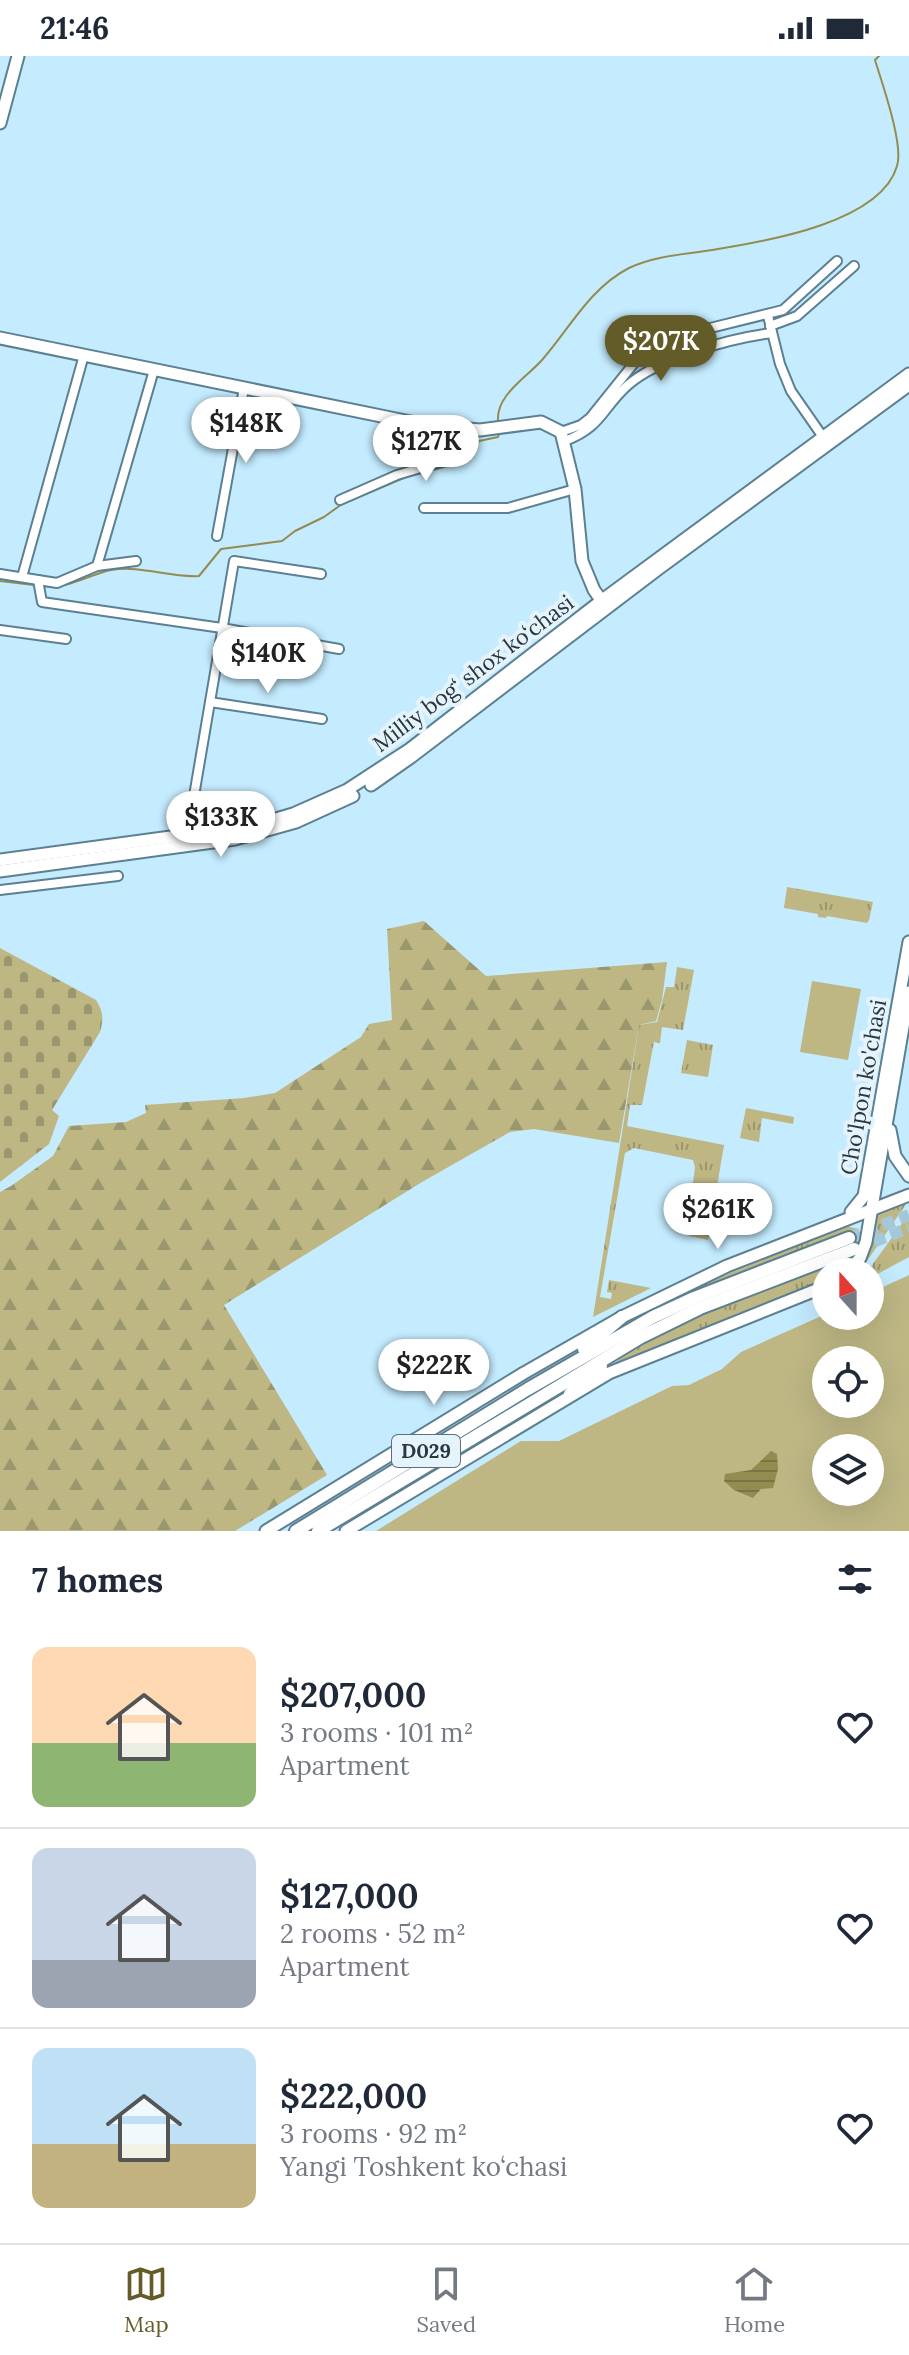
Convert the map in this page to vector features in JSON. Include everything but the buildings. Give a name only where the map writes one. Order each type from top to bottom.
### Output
[{"type":"highway","name":"D029","points":[[318,1531],[618,1343],[694,1298],[852,1243],[618,1343]]},
{"type":"highway","points":[[558,1372],[622,1317]]},
{"type":"highway","points":[[558,1372],[618,1343]]},
{"type":"highway","points":[[570,1394],[618,1343]]},
{"type":"highway","name":"D029","points":[[296,1531],[558,1372]]},
{"type":"main road","points":[[0,123],[18,56]]},
{"type":"main road","points":[[0,338],[425,425],[464,430],[541,422],[563,437],[575,489],[582,561],[604,604]]},
{"type":"main road","name":"Milliy bog‘ shox ko‘chasi","points":[[0,871],[273,821],[347,790],[407,751],[909,374]]},
{"type":"main road","name":"Milliy bog‘ shox ko‘chasi","points":[[756,491],[909,385]]},
{"type":"main road","name":"Milliy bog‘ shox ko‘chasi","points":[[0,860],[235,839],[275,829],[334,806],[411,757],[604,604]]},
{"type":"main road","name":"Cho'lpon ko'chasi","points":[[832,1224],[855,1209],[864,1196],[909,942]]},
{"type":"main road","name":"Cho'lpon ko'chasi","points":[[867,1239],[909,992]]},
{"type":"main road","points":[[896,1064],[890,1141],[897,1162],[909,1176]]},
{"type":"main road","points":[[266,1531],[524,1373],[622,1317],[727,1266],[909,1195]]},
{"type":"main road","points":[[832,1224],[855,1223],[864,1229],[867,1239],[859,1258]]},
{"type":"main road","points":[[346,1531],[570,1394],[647,1356],[812,1291]]},
{"type":"street","points":[[563,437],[590,418],[639,357],[678,336],[783,310],[837,261]]},
{"type":"street","points":[[563,437],[585,433],[626,386],[644,374],[694,352],[771,330],[797,316],[854,266]]},
{"type":"street","points":[[768,316],[780,364],[791,391],[823,437]]},
{"type":"street","points":[[22,577],[84,355]]},
{"type":"street","points":[[97,566],[154,370]]},
{"type":"street","points":[[217,536],[244,388]]},
{"type":"street","points":[[340,500],[397,475],[454,458],[464,445],[464,430]]},
{"type":"street","points":[[424,508],[508,508],[575,489]]},
{"type":"street","points":[[0,574],[22,577],[39,584],[57,583],[97,566],[136,561]]},
{"type":"street","points":[[187,837],[234,561],[321,574]]},
{"type":"street","points":[[39,584],[42,602],[222,628],[339,649]]},
{"type":"street","points":[[0,630],[66,639]]},
{"type":"street","points":[[210,702],[322,719]]},
{"type":"street","points":[[0,890],[118,876]]},
{"type":"green space","points":[[787,887],[873,902],[869,920],[867,923],[818,917],[818,914],[784,908]]},
{"type":"green space","points":[[424,921],[486,976],[667,962],[656,1021],[639,1025],[619,1143],[534,1129],[510,1132],[422,1182],[224,1305],[327,1475],[235,1531],[0,1531],[0,1192],[53,1156],[69,1126],[126,1122],[146,1113],[145,1105],[275,1093],[361,1037],[369,1024],[392,1020],[387,929]]},
{"type":"green space","points":[[0,948],[96,1000],[102,1019],[100,1032],[52,1110],[59,1116],[49,1144],[0,1182]]},
{"type":"green space","points":[[677,967],[694,970],[683,1030],[662,1027],[660,1043],[654,1042],[642,1105],[630,1105],[627,1126],[724,1145],[708,1240],[689,1236],[694,1206],[690,1205],[695,1167],[693,1160],[634,1148],[625,1153],[600,1297],[611,1299],[612,1293],[607,1292],[609,1280],[651,1288],[593,1317],[639,1025],[657,1022],[666,987],[674,987]]},
{"type":"green space","points":[[812,981],[861,989],[848,1060],[800,1052]]},
{"type":"green space","points":[[687,1040],[713,1045],[708,1077],[681,1073]]},
{"type":"green space","points":[[746,1108],[794,1117],[793,1124],[762,1118],[759,1142],[740,1138]]},
{"type":"green space","points":[[909,1200],[869,1258],[858,1258],[879,1213]]},
{"type":"green space","points":[[909,1214],[909,1257],[884,1270],[884,1258],[877,1258]]},
{"type":"green space","points":[[846,1226],[858,1229],[863,1239],[854,1258],[845,1258],[855,1254],[847,1233],[695,1291],[619,1327],[624,1321],[688,1290]]},
{"type":"green space","points":[[812,1271],[812,1287],[610,1368],[631,1348],[687,1320]]},
{"type":"green space","points":[[909,1275],[909,1531],[376,1531],[521,1441],[559,1441],[672,1386],[689,1385],[722,1369],[741,1352],[812,1320],[812,1330],[884,1330],[884,1287]]},
{"type":"shaded area","points":[[771,1451],[777,1454],[778,1469],[773,1488],[761,1489],[753,1498],[734,1490],[724,1481],[725,1474],[751,1470]]},
{"type":"waterway","points":[[498,421],[507,395],[542,360],[592,297],[615,276],[639,264],[661,258],[765,241],[820,226],[847,215],[887,185],[897,166],[898,144],[875,60],[879,56]]},
{"type":"waterway","points":[[44,586],[61,585],[122,569],[199,576],[221,549],[282,541],[342,504],[406,477],[459,463],[479,441],[498,437],[499,434]]},
{"type":"waterway","points":[[0,581],[34,585]]},
{"type":"tunnel","points":[[849,1238],[909,1215]]},
{"type":"tunnel","points":[[857,1248],[909,1228]]}]
